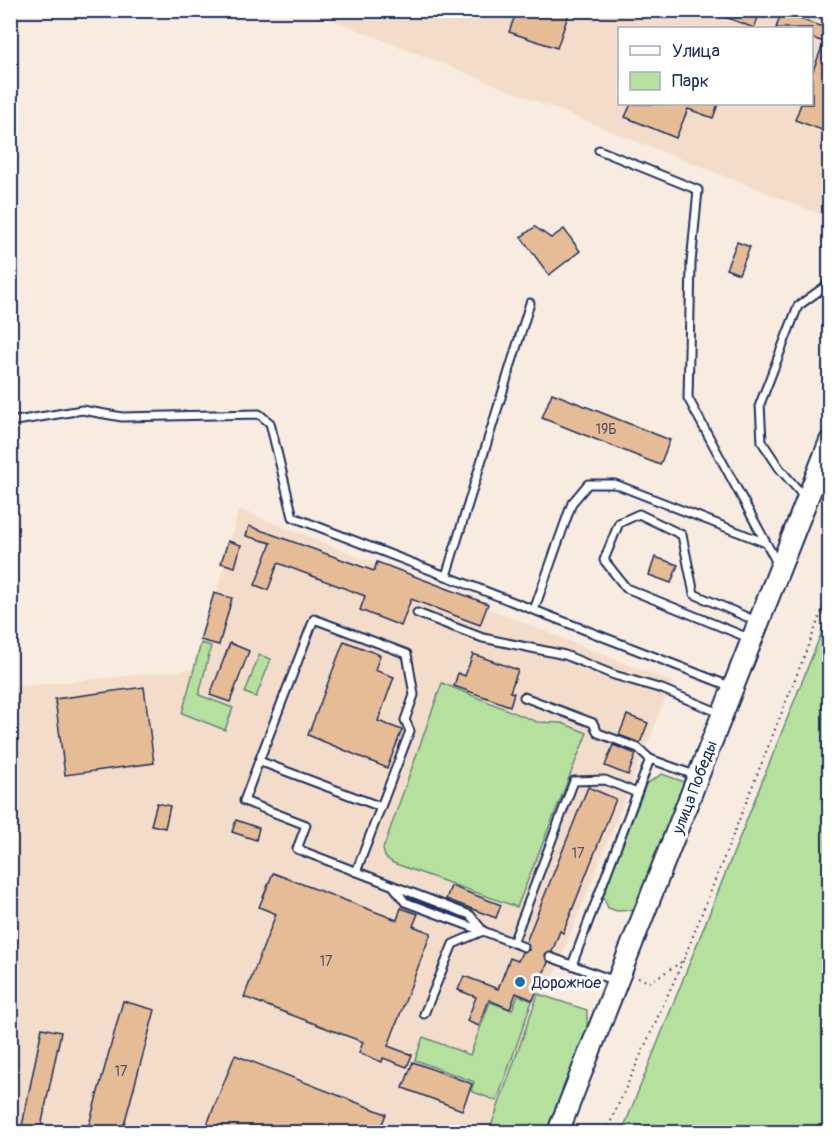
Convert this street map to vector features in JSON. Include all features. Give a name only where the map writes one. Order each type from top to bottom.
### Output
[{"type":"main road","name":"улица Победы","points":[[558,1132],[806,500],[819,479],[830,441]]},
{"type":"lane","points":[[599,150],[698,190],[691,263],[688,398],[780,568]]},
{"type":"lane","points":[[806,500],[780,470],[762,442],[760,404],[798,306],[830,283]]},
{"type":"lane","points":[[446,576],[530,303]]},
{"type":"lane","points":[[10,422],[82,410],[122,417],[259,414],[270,423],[293,517],[733,687]]},
{"type":"lane","points":[[534,610],[572,503],[588,484],[615,484],[766,543]]},
{"type":"lane","points":[[639,514],[682,535],[694,594],[755,631],[626,588],[604,560],[619,523],[639,514]]},
{"type":"lane","points":[[417,613],[483,638],[565,655],[614,675],[662,689],[722,714]]},
{"type":"lane","points":[[356,872],[410,731],[405,720],[414,695],[407,654],[314,619],[244,801],[306,825],[297,849],[356,872],[393,886],[405,902],[524,947]]},
{"type":"lane","points":[[524,697],[593,723],[598,733],[638,748],[650,759],[698,777]]},
{"type":"lane","points":[[572,965],[650,759]]},
{"type":"lane","points":[[260,761],[381,807]]},
{"type":"lane","points":[[513,943],[574,781],[605,780],[637,793]]},
{"type":"lane","points":[[424,1014],[453,944],[483,931]]},
{"type":"lane","points":[[550,957],[619,977]]},
{"type":"path","points":[[606,1132],[683,961],[830,591]]},
{"type":"path","points":[[619,977],[650,982],[683,961]]},
{"type":"shaded area","points":[[310,11],[829,11],[829,218]]},
{"type":"shaded area","points":[[239,509],[672,682],[491,1132],[11,1132],[11,687],[197,669]]},
{"type":"green space","points":[[829,614],[829,1132],[622,1132]]},
{"type":"green space","points":[[201,643],[211,646],[199,695],[233,708],[225,730],[182,713]]},
{"type":"green space","points":[[259,655],[271,659],[256,697],[245,693]]},
{"type":"green space","points":[[442,683],[537,722],[562,723],[587,733],[517,907],[393,863],[385,857],[383,849]]},
{"type":"green space","points":[[662,774],[687,783],[639,910],[617,911],[608,908],[603,896],[646,784]]},
{"type":"green space","points":[[538,994],[587,1010],[587,1030],[546,1132],[489,1132]]},
{"type":"green space","points":[[518,995],[532,1001],[497,1101],[471,1091],[474,1082],[415,1060],[423,1037],[470,1055],[490,1002],[512,1010]]},
{"type":"building","points":[[517,10],[570,10],[557,48],[509,32]]},
{"type":"building","points":[[707,10],[761,10],[754,27]]},
{"type":"building","points":[[781,13],[830,29],[830,133],[795,120],[801,105],[813,105],[813,70],[824,42],[813,38],[813,27],[776,27]]},
{"type":"building","points":[[631,105],[718,105],[713,118],[688,109],[676,138],[625,117]]},
{"type":"building","points":[[535,227],[551,238],[564,229],[580,251],[549,275],[521,237]]},
{"type":"building","points":[[737,242],[750,247],[739,274],[726,269]]},
{"type":"building","points":[[552,393],[670,440],[660,465],[542,418]]},
{"type":"building","points":[[249,526],[374,571],[377,562],[488,604],[480,625],[411,599],[401,626],[360,610],[365,596],[278,563],[268,590],[255,585],[271,543],[246,536]]},
{"type":"building","points":[[228,541],[241,545],[235,567],[221,563]]},
{"type":"building","points":[[655,557],[678,565],[671,583],[649,575]]},
{"type":"building","points":[[214,593],[232,598],[219,645],[200,640]]},
{"type":"building","points":[[344,641],[380,655],[375,670],[394,677],[378,721],[402,730],[387,768],[308,735]]},
{"type":"building","points":[[230,643],[249,651],[230,702],[210,695]]},
{"type":"building","points":[[473,654],[518,670],[510,692],[514,693],[510,706],[454,686],[458,673],[465,676]]},
{"type":"building","points":[[144,687],[154,763],[65,775],[55,699]]},
{"type":"building","points":[[627,715],[648,723],[640,743],[619,735]]},
{"type":"building","points":[[613,745],[636,754],[628,775],[605,766]]},
{"type":"building","points":[[588,787],[616,799],[563,933],[560,931],[552,952],[545,955],[548,962],[533,1000],[516,993],[510,1009],[489,1000],[479,1026],[467,1021],[476,997],[458,990],[464,976],[498,989],[510,958],[518,961],[522,952],[529,950],[526,942]]},
{"type":"building","points":[[157,803],[170,806],[165,828],[151,825]]},
{"type":"building","points":[[236,820],[259,828],[256,840],[232,832]]},
{"type":"building","points":[[273,873],[397,920],[401,908],[418,914],[413,926],[431,933],[388,1046],[412,1055],[407,1067],[383,1058],[382,1062],[359,1053],[363,1042],[244,997],[276,914],[259,907]]},
{"type":"building","points":[[451,886],[501,905],[496,918],[446,899]]},
{"type":"building","points":[[123,1001],[155,1010],[122,1132],[87,1132]]},
{"type":"building","points":[[42,1028],[61,1032],[40,1132],[21,1131]]},
{"type":"building","points":[[235,1055],[386,1114],[379,1132],[204,1132]]},
{"type":"building","points":[[413,1062],[472,1084],[462,1110],[403,1088]]},
{"type":"place","name":"Дорожное","points":[[520,982]]}]
